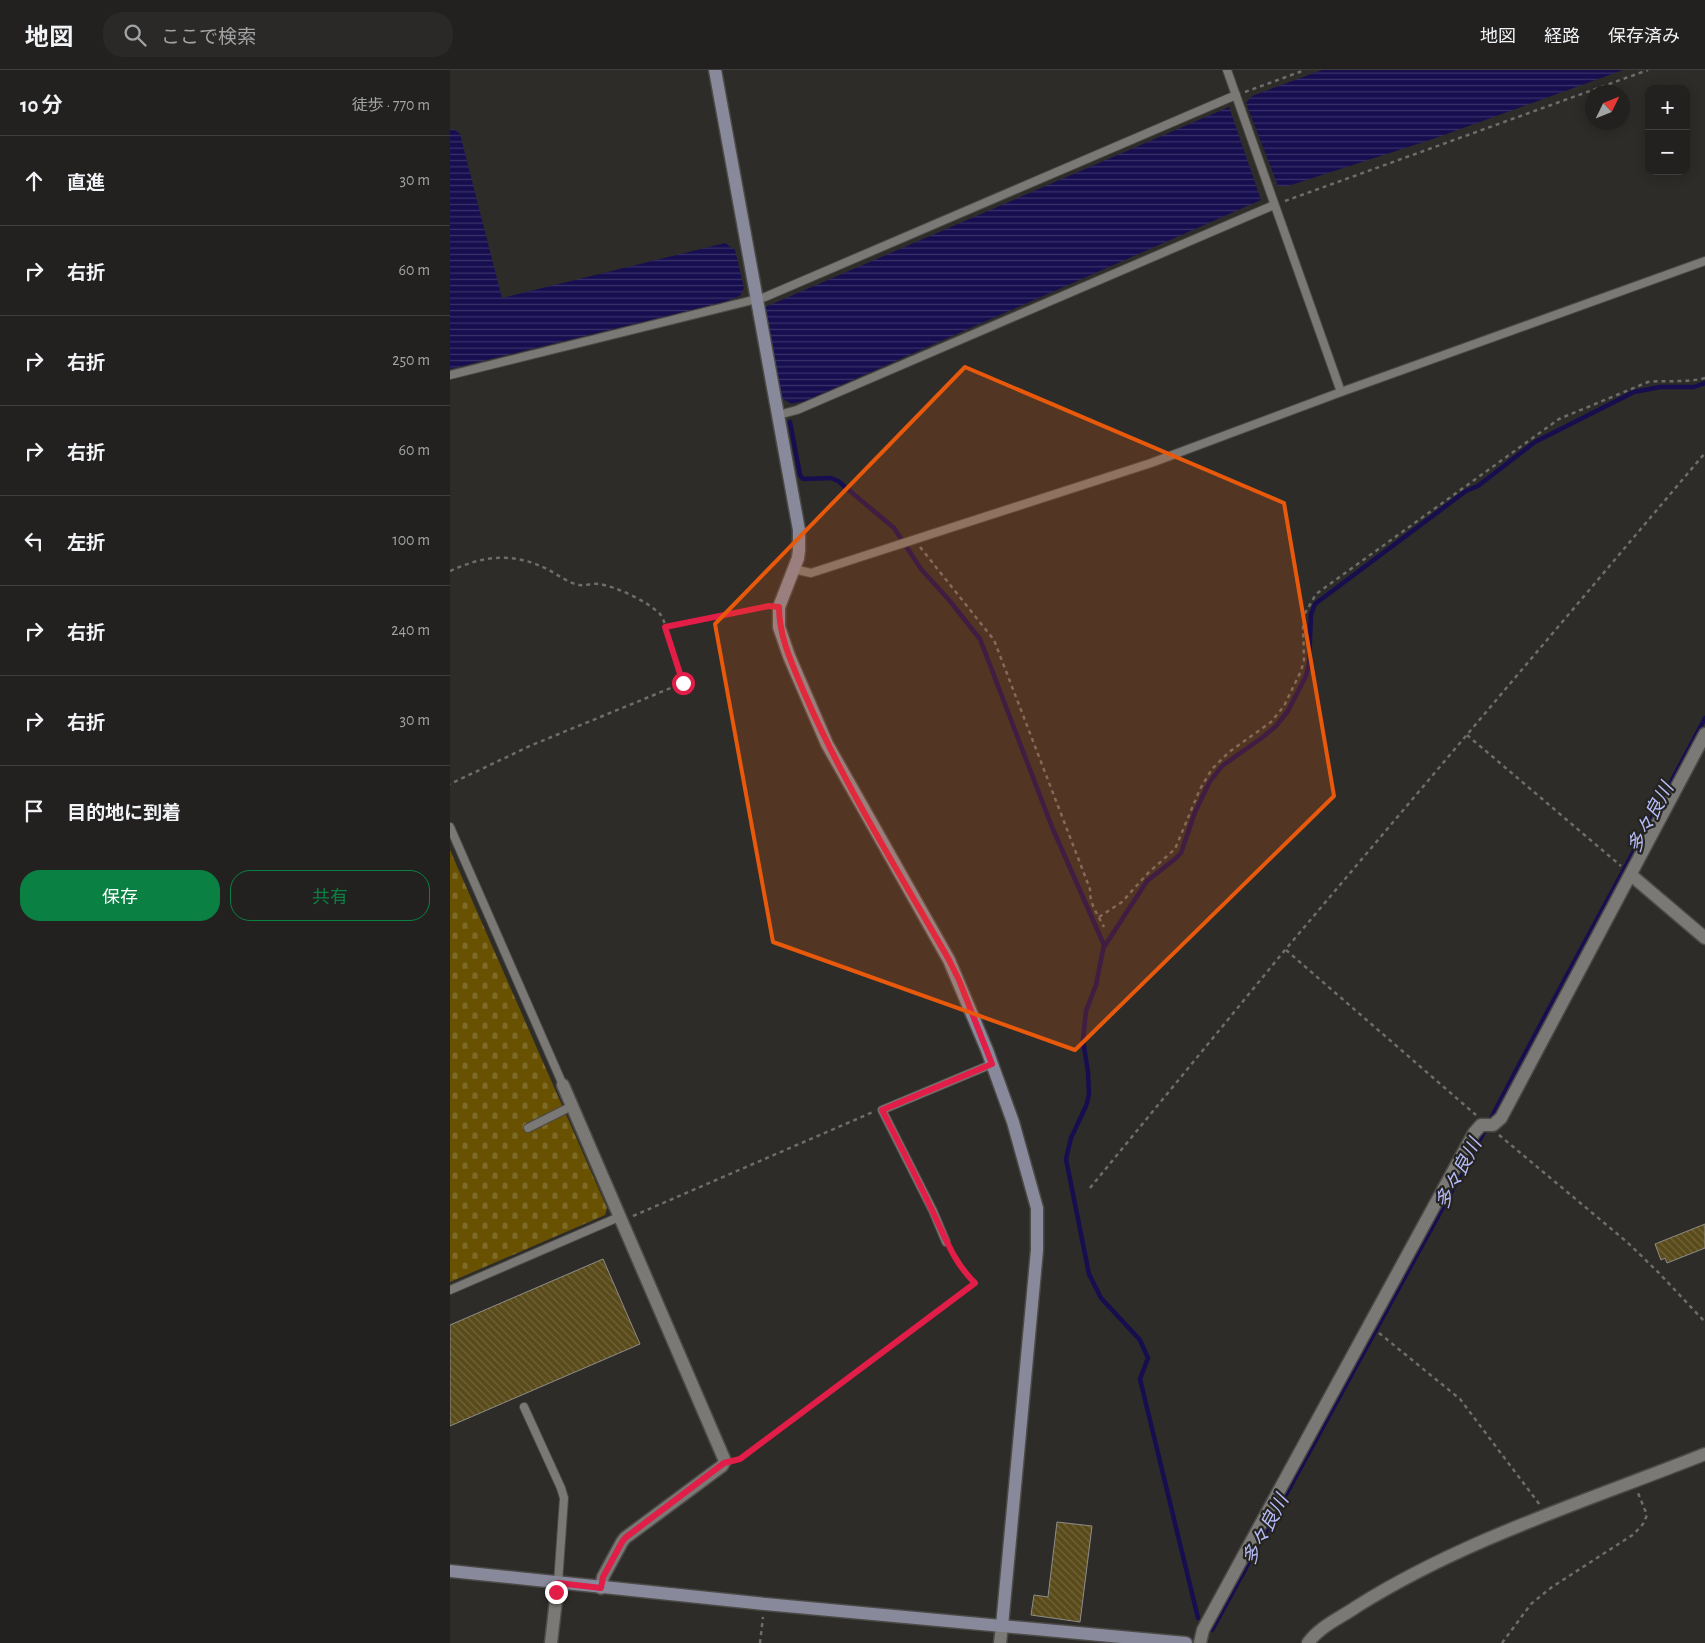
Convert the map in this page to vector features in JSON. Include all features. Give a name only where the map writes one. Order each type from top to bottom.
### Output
[{"type":"street","points":[[715,70],[799,530],[799,550],[779,607],[780,627],[789,656],[827,744],[959,980],[1013,1122],[1037,1208],[1037,1250],[1000,1643]]},
{"type":"street","points":[[1200,1643],[1203,1630],[1474,1133],[1501,1118],[1705,734]]},
{"type":"street","points":[[1631,875],[1705,938]]},
{"type":"street","points":[[563,1085],[725,1461],[625,1538],[603,1577],[601,1588]]},
{"type":"street","points":[[1308,1643],[1320,1630],[1386,1588],[1456,1552],[1547,1514],[1705,1454]]},
{"type":"street","points":[[450,1571],[764,1604],[1186,1643]]},
{"type":"street","points":[[551,1643],[558,1583]]},
{"type":"lane","points":[[1226,70],[1341,392]]},
{"type":"lane","points":[[450,375],[756,300],[1236,95]]},
{"type":"lane","points":[[778,415],[797,410],[1274,205]]},
{"type":"lane","points":[[793,569],[811,573],[1151,463],[1705,260]]},
{"type":"lane","points":[[450,827],[563,1085]]},
{"type":"lane","points":[[946,1242],[933,1211],[882,1110],[992,1064]]},
{"type":"lane","points":[[528,1128],[572,1106]]},
{"type":"lane","points":[[450,1290],[619,1217]]},
{"type":"lane","points":[[524,1407],[564,1498],[558,1583]]},
{"type":"path","points":[[1236,95],[1305,70]]},
{"type":"path","points":[[1274,205],[1648,70]]},
{"type":"path","points":[[1099,917],[1122,902],[1148,873],[1175,849],[1200,789],[1212,769],[1229,752],[1271,722],[1284,706],[1301,671],[1304,660],[1304,615],[1316,594],[1559,420],[1648,382],[1691,382],[1705,378]]},
{"type":"path","points":[[1090,1188],[1285,950],[1705,453]]},
{"type":"path","points":[[913,540],[994,640],[1090,889],[1092,903],[1104,928]]},
{"type":"path","points":[[450,571],[484,558],[504,556],[538,565],[579,585],[597,584],[618,589],[650,606],[662,616],[683,683],[532,745],[450,784]]},
{"type":"path","points":[[665,627],[769,606],[779,607]]},
{"type":"path","points":[[1466,735],[1631,875]]},
{"type":"path","points":[[1285,950],[1475,1115],[1627,1242],[1705,1322]]},
{"type":"path","points":[[619,1217],[629,1218],[872,1112],[882,1110]]},
{"type":"path","points":[[724,1463],[740,1459],[975,1283],[946,1242]]},
{"type":"path","points":[[1370,1325],[1460,1399],[1547,1514]]},
{"type":"path","points":[[1502,1643],[1531,1604],[1552,1587],[1626,1539],[1643,1524],[1647,1516],[1634,1482]]},
{"type":"path","points":[[760,1643],[764,1604]]},
{"type":"highlighted area","points":[[965,367],[1284,503],[1334,796],[1075,1050],[773,942],[715,624]]},
{"type":"green space","points":[[450,850],[607,1208],[605,1215],[450,1282]]},
{"type":"shaded area","points":[[1322,70],[1623,70],[1433,139],[1288,186],[1278,186],[1246,103],[1252,96]]},
{"type":"shaded area","points":[[1229,107],[1261,200],[805,401],[791,404],[782,398],[763,308]]},
{"type":"shaded area","points":[[454,129],[460,134],[502,298],[725,243],[735,250],[744,288],[740,296],[724,302],[450,369],[450,130]]},
{"type":"building","points":[[1705,1224],[1705,1248],[1667,1263],[1665,1258],[1661,1260],[1655,1244]]},
{"type":"building","points":[[603,1259],[640,1344],[450,1426],[450,1325]]},
{"type":"building","points":[[1057,1522],[1092,1526],[1080,1622],[1031,1615],[1034,1595],[1048,1597]]},
{"type":"waterway","points":[[1104,947],[1147,881],[1181,853],[1195,812],[1209,783],[1222,766],[1263,737],[1276,726],[1288,711],[1306,676],[1309,663],[1311,615],[1315,604],[1466,491],[1478,486],[1535,442],[1634,392],[1660,387],[1694,387],[1705,383]]},
{"type":"waterway","points":[[790,422],[800,475],[803,479],[831,478],[838,481],[894,528],[921,569],[980,639],[1052,827],[1104,945],[1096,985],[1086,1011],[1083,1040],[1088,1072],[1089,1095],[1071,1138],[1066,1159],[1089,1274],[1101,1298],[1140,1340],[1148,1358],[1140,1379],[1198,1618]]},
{"type":"waterway","name":"多々良川","points":[[1212,1630],[1483,1134],[1705,718]]},
{"type":"route","points":[[556,1592],[558,1583],[601,1588],[603,1577],[625,1538],[724,1463],[740,1459],[975,1283],[946,1242],[933,1211],[882,1110],[992,1064],[959,980],[949,960],[827,744],[789,656],[780,627],[779,607],[769,606],[665,627],[683,683]]}]
